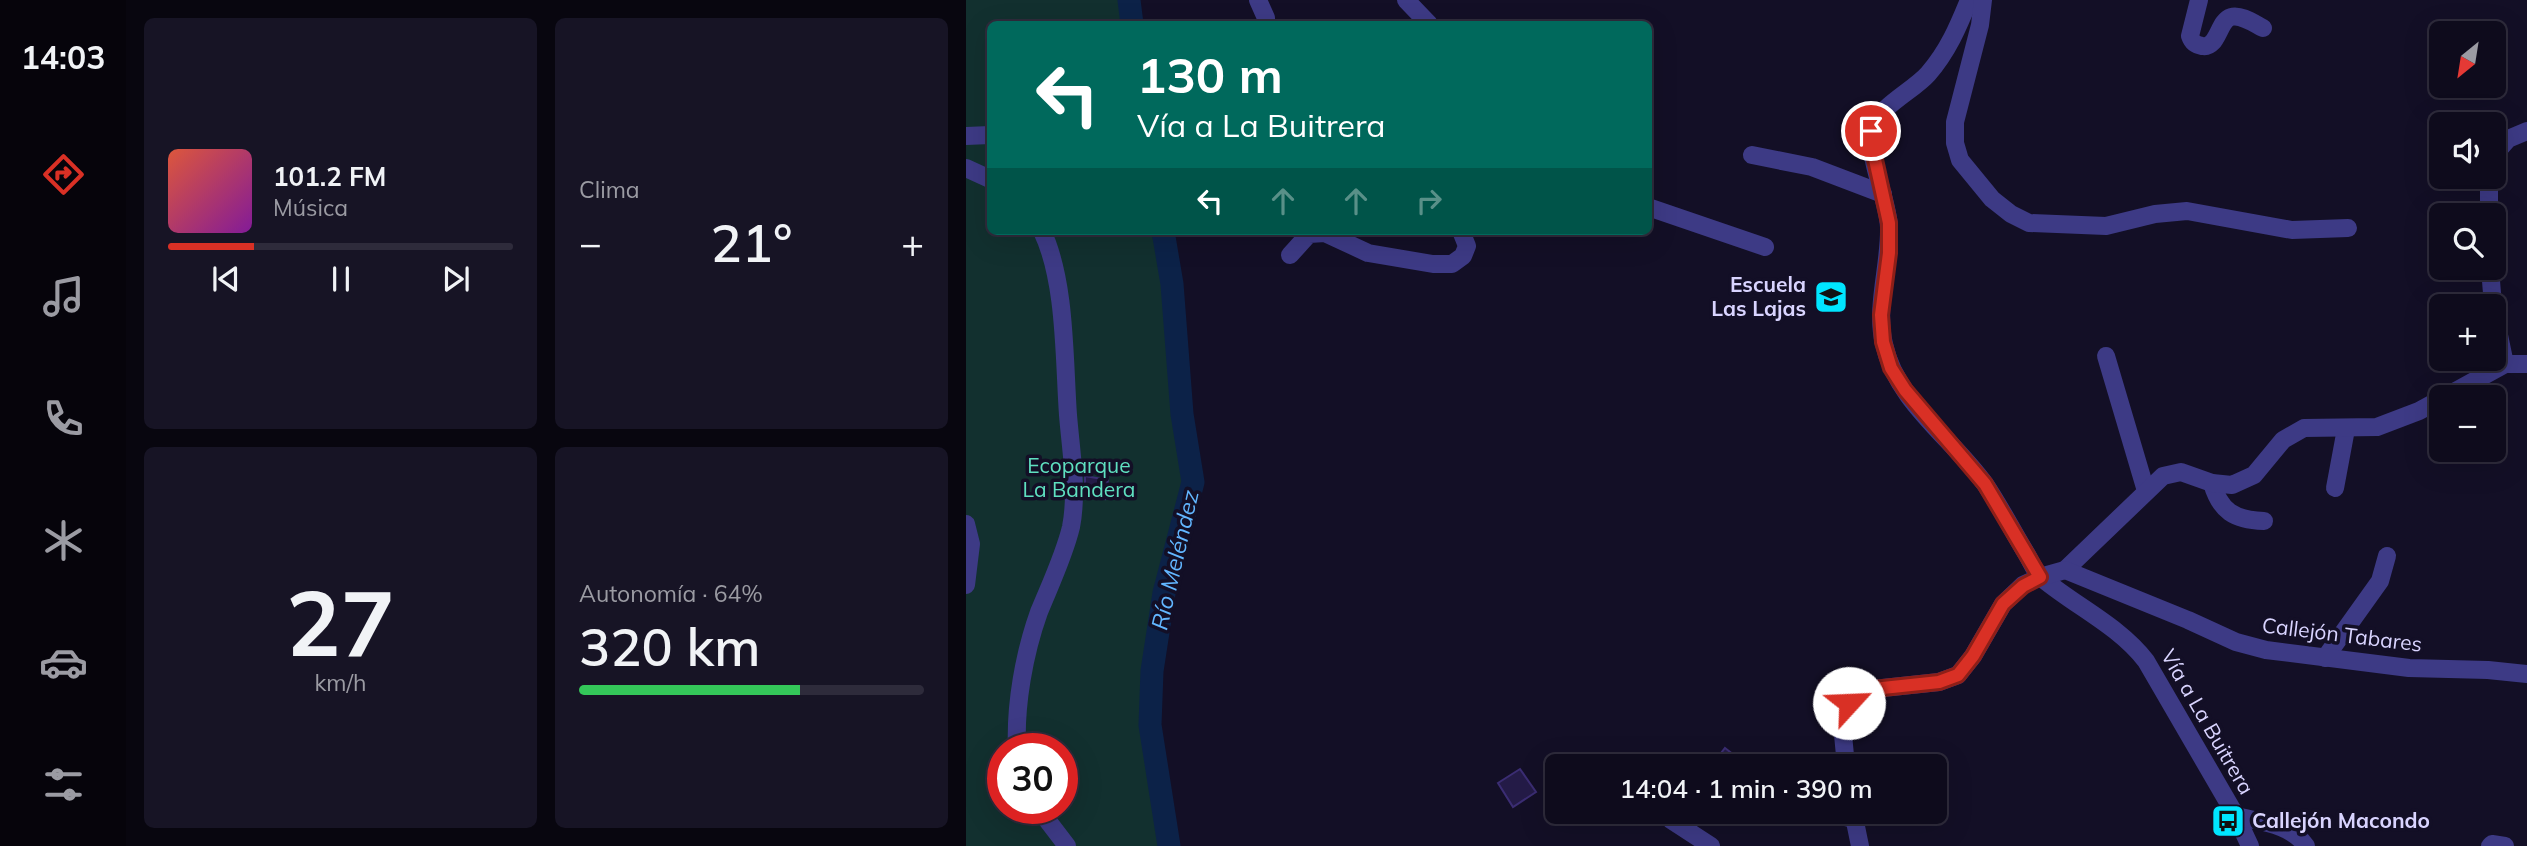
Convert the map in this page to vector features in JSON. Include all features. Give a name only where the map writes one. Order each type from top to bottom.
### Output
[{"type":"street","points":[[1258,0],[1266,21]]},
{"type":"street","points":[[1406,0],[1426,21]]},
{"type":"street","name":"Vía a La Buitrera","points":[[1969,0],[1947,51],[1926,76],[1877,117],[1871,131],[1889,223],[1889,253],[1881,315],[1883,342],[1891,368],[1905,390],[1985,484],[2040,577],[2137,649],[2236,816],[2250,846]]},
{"type":"street","points":[[1983,0],[1980,26],[1955,122],[1955,143],[1960,160],[1992,199],[2011,214],[2029,223],[2105,226],[2155,214],[2187,211],[2292,230],[2348,229]]},
{"type":"street","points":[[2199,0],[2190,36],[2195,44],[2210,46],[2225,21],[2231,17],[2238,16],[2263,28]]},
{"type":"street","points":[[2506,141],[2527,131]]},
{"type":"street","points":[[966,136],[987,135]]},
{"type":"street","points":[[1752,155],[1812,167],[1883,194]]},
{"type":"street","points":[[966,168],[987,178]]},
{"type":"street","points":[[1652,207],[1765,247]]},
{"type":"street","points":[[1016,733],[1026,657],[1070,528],[1074,497],[1062,325],[1052,252],[1044,235]]},
{"type":"street","points":[[1290,255],[1308,235]]},
{"type":"street","points":[[1329,235],[1368,253],[1433,264],[1452,264],[1463,256],[1466,246],[1462,235]]},
{"type":"street","points":[[2106,356],[2146,491]]},
{"type":"street","points":[[2506,364],[2527,364]]},
{"type":"street","points":[[2467,385],[2492,371]]},
{"type":"street","points":[[1845,754],[1842,724],[1849,703],[1864,690],[1939,682],[1958,675],[1973,656],[2003,604],[2023,586],[2040,577],[2065,570],[2163,476],[2181,472],[2212,483],[2232,485],[2254,475],[2283,440],[2304,428],[2377,427],[2429,406]]},
{"type":"street","points":[[2335,488],[2346,429]]},
{"type":"street","points":[[2212,483],[2221,505],[2230,512],[2242,519],[2264,521]]},
{"type":"street","points":[[966,524],[971,544],[966,585]]},
{"type":"street","points":[[2325,658],[2380,581],[2387,556]]},
{"type":"street","name":"Callejón Tabares","points":[[2065,570],[2236,642],[2266,650],[2409,668],[2527,674]]},
{"type":"street","points":[[2236,816],[2284,828],[2299,836],[2306,846]]},
{"type":"street","points":[[1050,824],[1067,846]]},
{"type":"street","points":[[1677,824],[1711,846]]},
{"type":"street","points":[[1856,824],[1860,846]]},
{"type":"street","points":[[2490,846],[2505,846]]},
{"type":"green space","name":"Ecoparque La Bandera","points":[[966,0],[1129,0],[1132,21],[987,21],[987,235],[1164,235],[1172,284],[1182,415],[1193,482],[1164,593],[1152,671],[1150,725],[1169,846],[966,846]]},
{"type":"building","points":[[1085,476],[1108,480],[1105,499],[1085,496]]},
{"type":"building","points":[[1725,748],[1733,754],[1720,754]]},
{"type":"building","points":[[1520,769],[1536,792],[1513,807],[1498,783]]},
{"type":"waterway","name":"Río Meléndez","points":[[1129,0],[1132,21]]},
{"type":"waterway","name":"Río Meléndez","points":[[1164,235],[1172,284],[1182,414],[1193,482],[1164,593],[1152,671],[1150,725],[1169,846]]},
{"type":"place","name":"Escuela Las Lajas","points":[[1831,297]]},
{"type":"place","name":"Callejón Macondo","points":[[2228,821]]},
{"type":"route","points":[[1849,703],[1864,690],[1939,682],[1958,675],[1973,656],[2003,604],[2023,586],[2040,577],[1985,484],[1905,390],[1891,368],[1883,342],[1881,315],[1889,253],[1889,223],[1871,131]]}]
